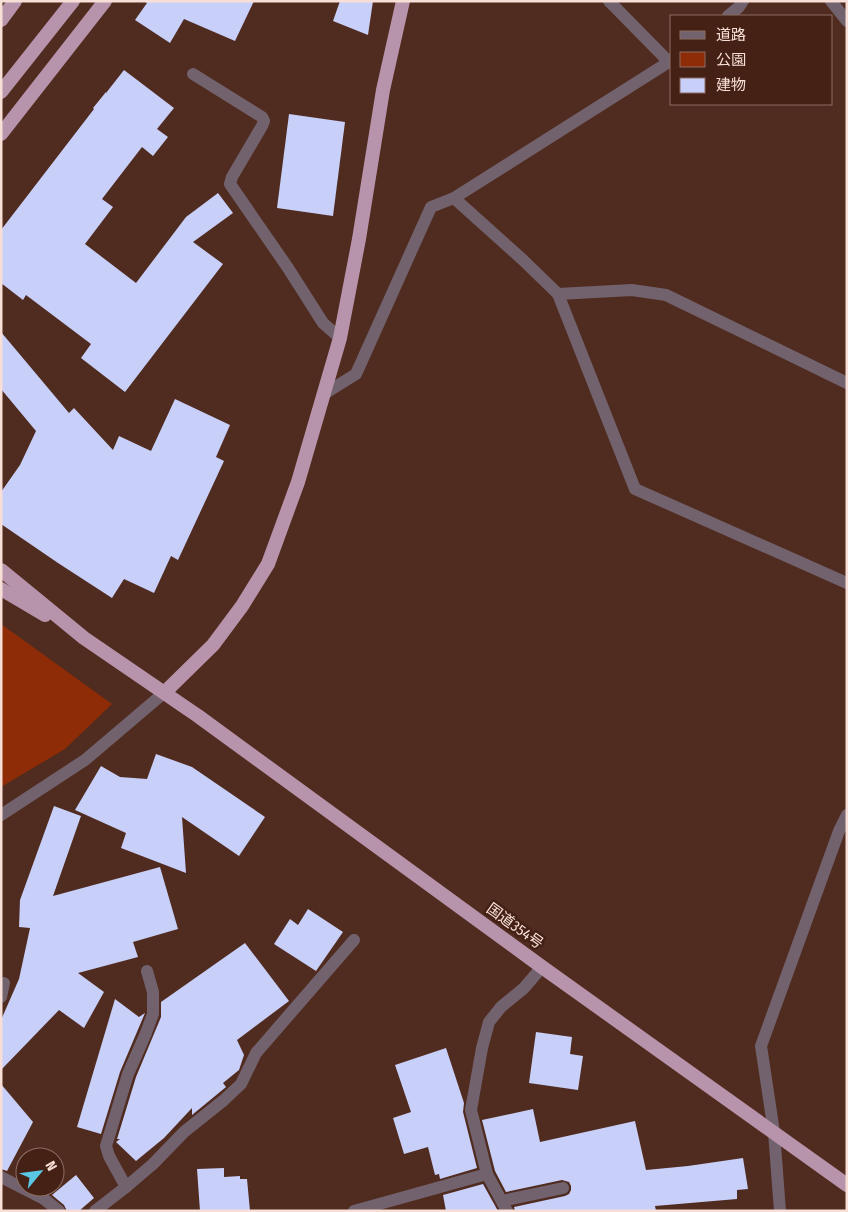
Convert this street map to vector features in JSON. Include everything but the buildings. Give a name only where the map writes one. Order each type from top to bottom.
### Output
[{"type":"highway","points":[[1,20],[15,1]]},
{"type":"highway","points":[[1,92],[73,1]]},
{"type":"highway","points":[[1,134],[105,1]]},
{"type":"highway","points":[[164,692],[212,645],[242,606],[268,564],[298,482],[340,338],[359,239],[383,90],[403,1]]},
{"type":"highway","points":[[1,570],[84,638]]},
{"type":"highway","points":[[1,589],[84,638]]},
{"type":"highway","name":"国道354号","points":[[84,638],[164,692],[542,967],[847,1185]]},
{"type":"street","points":[[324,394],[356,374],[432,207],[454,198],[670,61],[609,1]]},
{"type":"street","points":[[729,15],[743,1]]},
{"type":"street","points":[[831,1],[847,21]]},
{"type":"street","points":[[193,74],[262,117],[264,121],[262,126],[232,177],[230,184],[323,322],[340,338]]},
{"type":"street","points":[[454,198],[558,294],[635,489],[847,583]]},
{"type":"street","points":[[558,294],[632,290],[666,295],[847,383]]},
{"type":"street","points":[[1,815],[85,760],[164,692]]},
{"type":"street","points":[[780,1211],[774,1132],[761,1046],[839,831],[847,815]]},
{"type":"street","points":[[95,1211],[153,1164],[184,1132],[241,1084],[256,1053],[354,940]]},
{"type":"street","points":[[542,967],[524,988],[500,1007],[489,1022],[482,1048],[472,1110],[487,1174],[505,1206],[563,1188]]},
{"type":"street","points":[[126,1187],[108,1156],[106,1146],[128,1074],[153,1014],[153,992],[147,971]]},
{"type":"street","points":[[1,997],[4,983]]},
{"type":"street","points":[[354,1211],[487,1174]]},
{"type":"street","points":[[1,1177],[44,1199],[59,1211]]},
{"type":"green space","points":[[1,624],[112,704],[65,749],[1,787]]}]
